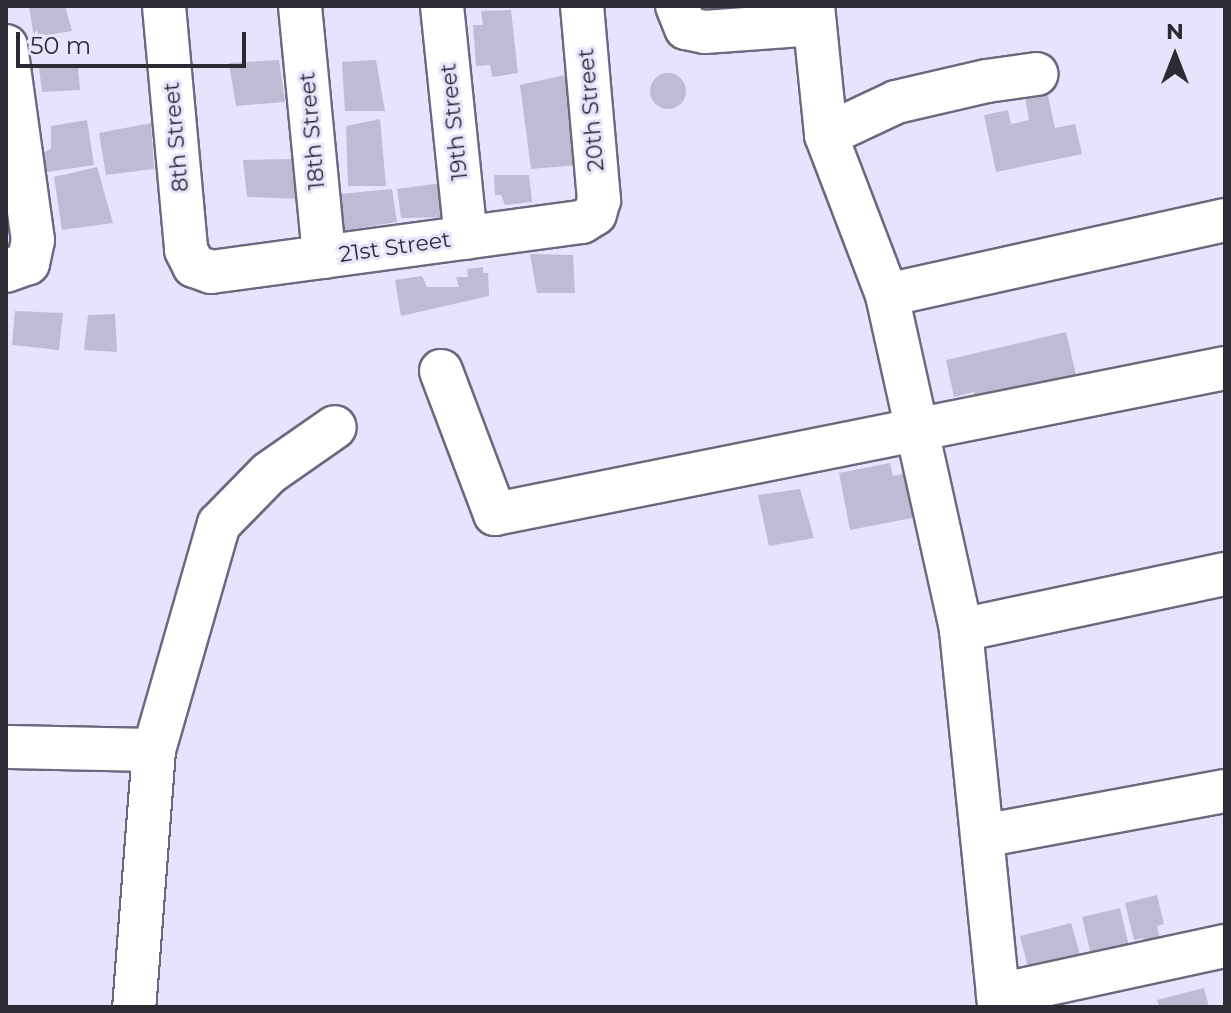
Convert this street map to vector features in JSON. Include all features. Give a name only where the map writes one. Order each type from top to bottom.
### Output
[{"type":"street","name":"8th Street","points":[[164,6],[186,250],[194,266]]},
{"type":"street","name":"18th Street","points":[[300,6],[324,257]]},
{"type":"street","name":"19th Street","points":[[442,6],[466,238]]},
{"type":"street","name":"20th Street","points":[[582,6],[599,200],[595,214]]},
{"type":"street","points":[[677,6],[686,28],[705,32],[814,15],[826,135],[887,295],[961,630],[998,1001],[1225,946]]},
{"type":"street","points":[[6,46],[12,122],[33,240],[17,267]]},
{"type":"street","points":[[826,135],[896,102],[987,81],[1037,74]]},
{"type":"street","name":"21st Street","points":[[194,266],[211,272],[582,222],[595,214]]},
{"type":"street","points":[[887,295],[1225,220]]},
{"type":"street","points":[[441,371],[495,514],[1225,368]]},
{"type":"street","points":[[134,1007],[154,750],[219,524],[269,473],[335,427]]},
{"type":"street","points":[[961,630],[1225,574]]},
{"type":"street","points":[[6,747],[154,750]]},
{"type":"street","points":[[982,836],[1225,791]]},
{"type":"building","points":[[29,6],[65,6],[72,31],[34,37]]},
{"type":"building","points":[[511,10],[518,73],[492,77],[490,65],[476,66],[473,25],[483,25],[481,11]]},
{"type":"building","points":[[279,60],[285,102],[236,106],[229,63]]},
{"type":"building","points":[[376,60],[385,111],[345,111],[342,62]]},
{"type":"building","points":[[78,67],[80,90],[42,92],[39,68]]},
{"type":"building","points":[[668,73],[681,78],[686,91],[681,104],[668,109],[655,104],[650,91],[655,78]]},
{"type":"building","points":[[565,75],[578,165],[531,169],[520,85]]},
{"type":"building","points":[[1046,87],[1055,128],[1075,124],[1082,154],[996,172],[984,115],[1008,110],[1011,124],[1029,120],[1024,92]]},
{"type":"building","points":[[380,119],[386,186],[348,186],[346,126]]},
{"type":"building","points":[[87,120],[94,165],[40,173],[33,157],[51,149],[51,126]]},
{"type":"building","points":[[151,123],[154,169],[106,175],[99,133]]},
{"type":"building","points":[[294,159],[302,199],[247,197],[243,160]]},
{"type":"building","points":[[97,167],[113,223],[62,230],[54,177]]},
{"type":"building","points":[[494,175],[529,175],[532,202],[505,205],[501,195],[495,195]]},
{"type":"building","points":[[442,183],[447,217],[401,218],[397,189]]},
{"type":"building","points":[[392,189],[397,222],[335,232],[330,195]]},
{"type":"building","points":[[530,254],[573,255],[575,293],[537,293]]},
{"type":"building","points":[[483,267],[483,273],[488,273],[489,296],[401,316],[395,280],[422,276],[427,287],[459,287],[456,277],[468,277],[467,269]]},
{"type":"building","points":[[15,311],[63,313],[59,350],[12,345]]},
{"type":"building","points":[[115,314],[117,352],[84,350],[88,315]]},
{"type":"building","points":[[1066,332],[1076,375],[976,399],[974,392],[954,397],[946,360]]},
{"type":"building","points":[[890,463],[893,476],[913,472],[922,516],[850,530],[839,473]]},
{"type":"building","points":[[800,489],[814,538],[769,546],[758,495]]},
{"type":"building","points":[[1157,895],[1164,924],[1157,926],[1161,944],[1145,947],[1143,938],[1134,940],[1125,903]]},
{"type":"building","points":[[1120,908],[1130,951],[1092,959],[1082,917]]},
{"type":"building","points":[[1071,923],[1081,958],[1029,971],[1020,936]]},
{"type":"building","points":[[1204,988],[1209,1007],[1159,1007],[1157,1000]]}]
